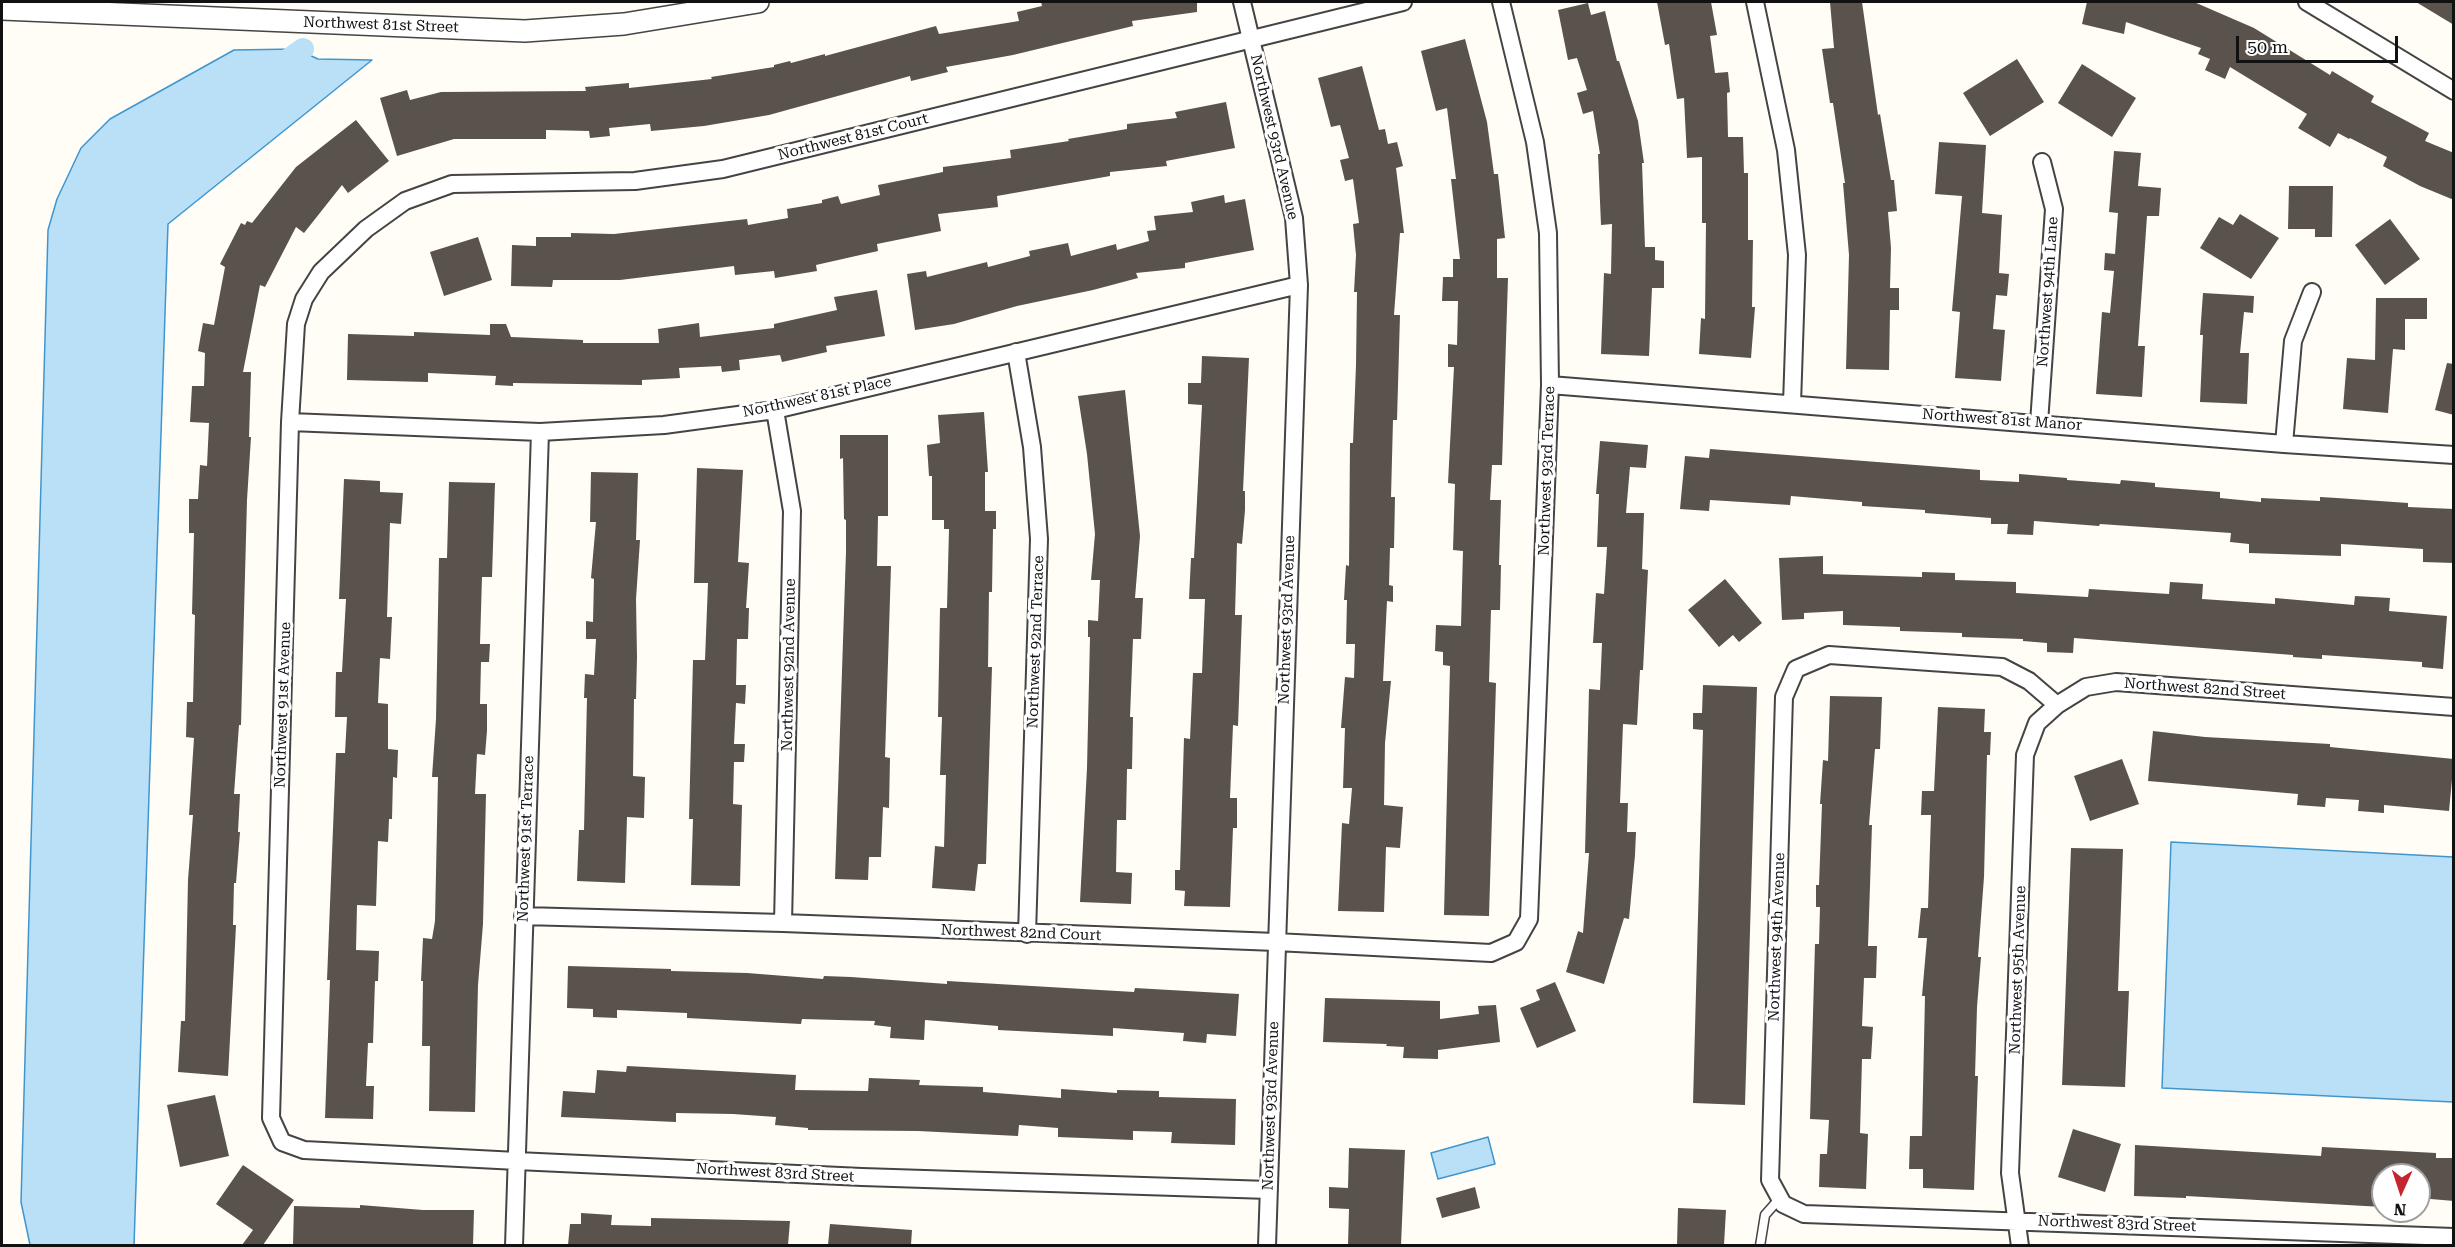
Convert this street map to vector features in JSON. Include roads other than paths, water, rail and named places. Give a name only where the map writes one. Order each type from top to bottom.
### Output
[{"type":"street","name":"Northwest 81st Street","points":[[2,9],[525,31],[624,24],[758,2]]},
{"type":"street","name":"Northwest 93rd Avenue","points":[[1242,2],[1253,40],[1294,218],[1299,285],[1267,1245]]},
{"type":"street","name":"Northwest 81st Court","points":[[321,272],[366,230],[405,201],[452,184],[634,182],[723,169],[1403,2]]},
{"type":"street","name":"Northwest 93rd Terrace","points":[[1501,2],[1535,142],[1548,233],[1550,385],[1529,919],[1516,942]]},
{"type":"street","points":[[1755,2],[1786,150],[1797,255],[1792,404]]},
{"type":"street","points":[[2307,2],[2454,92]]},
{"type":"street","name":"Northwest 94th Lane","points":[[2040,423],[2054,209],[2042,162]]},
{"type":"street","name":"Northwest 91st Avenue","points":[[282,1142],[271,1118],[290,422],[296,324],[304,299],[321,272]]},
{"type":"street","name":"Northwest 81st Place","points":[[290,422],[540,432],[663,425],[775,410],[1299,285]]},
{"type":"street","points":[[2284,444],[2294,341],[2312,292]]},
{"type":"street","name":"Northwest 92nd Terrace","points":[[1016,352],[1032,447],[1039,539],[1027,934]]},
{"type":"street","name":"Northwest 81st Manor","points":[[1550,385],[2284,444],[2454,455]]},
{"type":"street","name":"Northwest 92nd Avenue","points":[[775,410],[792,511],[783,922]]},
{"type":"street","name":"Northwest 91st Terrace","points":[[514,1245],[540,432]]},
{"type":"street","name":"Northwest 94th Avenue","points":[[1781,1201],[1770,1180],[1784,698],[1796,669],[1829,655],[2002,667],[2029,681],[2057,705]]},
{"type":"street","name":"Northwest 82nd Street","points":[[2057,705],[2086,687],[2116,682],[2454,707]]},
{"type":"street","name":"Northwest 95th Avenue","points":[[2020,1245],[2010,1173],[2025,755],[2037,723],[2057,705]]},
{"type":"street","name":"Northwest 82nd Court","points":[[523,916],[783,922],[1491,953],[1516,942]]},
{"type":"street","name":"Northwest 83rd Street","points":[[282,1142],[304,1150],[517,1161],[850,1176],[1269,1190]]},
{"type":"street","name":"Northwest 83rd Street","points":[[1781,1201],[1804,1214],[2016,1220],[2454,1238]]},
{"type":"lane","points":[[1760,1245],[1765,1215],[1781,1201]]},
{"type":"water","points":[[296,49],[318,59],[372,60],[168,224],[134,1245],[30,1245],[21,1202],[48,230],[57,199],[81,148],[110,119],[234,50]]},
{"type":"water","points":[[2171,842],[2453,857],[2453,1102],[2162,1088]]},
{"type":"water","points":[[1488,1137],[1495,1164],[1438,1179],[1431,1153]]},
{"type":"waterway","points":[[275,69],[303,49]]}]
